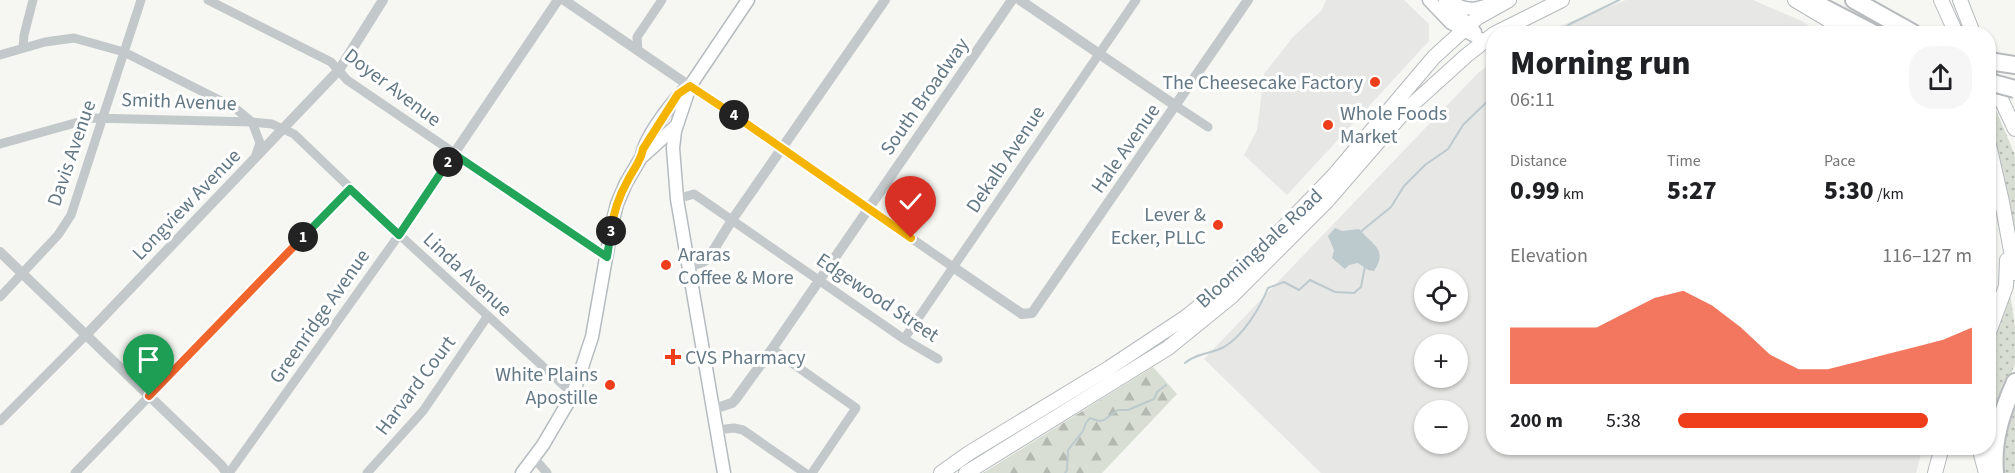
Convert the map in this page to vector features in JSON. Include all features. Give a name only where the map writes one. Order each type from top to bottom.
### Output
[{"type":"highway","points":[[1809,0],[1859,26]]},
{"type":"highway","points":[[1854,0],[1900,26]]},
{"type":"highway","points":[[1996,62],[2011,65]]},
{"type":"highway","points":[[1996,84],[2015,89]]},
{"type":"highway","points":[[1996,447],[1998,428],[2015,382]]},
{"type":"highway","points":[[1995,455],[1995,473]]},
{"type":"main road","points":[[724,473],[677,199],[673,162],[677,124],[690,86],[748,0]]},
{"type":"main road","points":[[1428,0],[1451,23],[1486,34]]},
{"type":"main road","points":[[1445,0],[1465,28]]},
{"type":"main road","points":[[1451,0],[1469,10],[1498,0]]},
{"type":"main road","name":"Bloomingdale Road","points":[[941,473],[969,453],[1109,368],[1186,317],[1222,287],[1328,182],[1425,67],[1465,28],[1509,0]]},
{"type":"main road","name":"Bloomingdale Road","points":[[1511,26],[1562,0]]},
{"type":"main road","points":[[1544,9],[1570,0]]},
{"type":"main road","points":[[1795,0],[1835,26]]},
{"type":"main road","points":[[1941,0],[1953,26]]},
{"type":"main road","points":[[1960,0],[1970,26]]},
{"type":"main road","name":"Bloomingdale Road","points":[[966,473],[1161,352],[1232,296],[1331,197],[1404,111],[1486,40]]},
{"type":"main road","points":[[642,156],[643,149],[678,94],[690,86]]},
{"type":"main road","points":[[1996,89],[2015,129]]},
{"type":"main road","points":[[522,473],[562,416],[573,394],[592,337],[612,224],[626,183],[642,156],[677,124]]},
{"type":"main road","points":[[1996,176],[2015,273]]},
{"type":"main road","points":[[1996,188],[2003,208],[2007,280],[1996,314]]},
{"type":"main road","points":[[1935,473],[1940,455]]},
{"type":"main road","points":[[1981,455],[1986,473]]},
{"type":"street","points":[[23,48],[33,0]]},
{"type":"street","name":"Davis Avenue","points":[[0,297],[58,235],[71,215],[141,0]]},
{"type":"street","name":"Doyer Avenue","points":[[208,0],[331,62],[348,80],[607,257]]},
{"type":"street","name":"Longview Avenue","points":[[0,421],[86,335],[339,70],[383,0]]},
{"type":"street","name":"Greenridge Avenue","points":[[228,473],[296,382],[351,299],[399,235],[558,0]]},
{"type":"street","points":[[564,0],[953,267]]},
{"type":"street","points":[[638,51],[637,37],[662,0]]},
{"type":"street","points":[[689,265],[708,259],[732,220],[885,0]]},
{"type":"street","name":"South Broadway","points":[[714,409],[735,400],[1012,0]]},
{"type":"street","points":[[1020,0],[1208,127]]},
{"type":"street","name":"Dekalb Avenue","points":[[904,339],[1136,0]]},
{"type":"street","name":"Hale Avenue","points":[[953,267],[1022,314],[1030,314],[1043,299],[1248,0]]},
{"type":"street","name":"Linda Avenue","points":[[0,55],[57,40],[74,38],[124,52],[235,108],[252,122],[284,128],[294,134],[399,235],[573,394]]},
{"type":"street","name":"Smith Avenue","points":[[0,144],[103,117],[252,122]]},
{"type":"street","points":[[252,122],[260,143],[254,160]]},
{"type":"street","points":[[75,473],[350,189]]},
{"type":"street","name":"Edgewood Street","points":[[677,199],[694,194],[904,339],[938,359]]},
{"type":"street","points":[[0,252],[228,473]]},
{"type":"street","name":"Harvard Court","points":[[366,473],[423,411],[487,317]]},
{"type":"street","points":[[772,349],[856,408],[812,473]]},
{"type":"street","points":[[717,430],[734,428],[743,430],[805,473]]},
{"type":"street","points":[[534,458],[547,473]]},
{"type":"shaded area","points":[[1326,0],[1404,0],[1429,24],[1429,41],[1287,195],[1244,155],[1257,130],[1264,74],[1293,37],[1322,10]]},
{"type":"shaded area","points":[[1626,0],[1753,0],[1809,26],[1560,26]]},
{"type":"shaded area","points":[[1486,67],[1486,455],[1921,455],[1916,473],[1321,473],[1204,359]]},
{"type":"shaded area","points":[[1335,228],[1342,231],[1359,229],[1377,247],[1380,257],[1374,271],[1358,263],[1349,265],[1345,269],[1332,258],[1334,250],[1328,236]]},
{"type":"green space","points":[[1996,110],[2015,155],[2015,236],[1996,156]]},
{"type":"green space","points":[[2010,293],[2015,327],[2015,364],[1996,416],[1996,327]]},
{"type":"green space","points":[[1153,367],[1177,394],[1102,473],[983,473]]},
{"type":"green space","points":[[2015,395],[2015,473],[2001,473],[2000,449]]},
{"type":"waterway","points":[[1567,26],[1619,0]]},
{"type":"waterway","points":[[1359,233],[1391,207],[1404,186],[1425,165],[1448,149],[1463,125],[1486,103]]},
{"type":"waterway","points":[[1185,363],[1194,357],[1224,347],[1238,336],[1250,321],[1268,288],[1284,282],[1299,290],[1310,280],[1335,292],[1354,293],[1361,287],[1365,266]]},
{"type":"waterway","points":[[1065,473],[1068,450],[1090,418],[1104,420],[1118,410],[1128,410],[1154,399],[1157,392],[1166,385]]},
{"type":"place","name":"The Cheesecake Factory","points":[[1375,82]]},
{"type":"place","name":"Whole Foods Market","points":[[1328,125]]},
{"type":"place","name":"Lever & Ecker, PLLC","points":[[1218,225]]},
{"type":"place","name":"Araras Coffee & More","points":[[666,265]]},
{"type":"place","name":"CVS Pharmacy","points":[[673,357]]},
{"type":"place","name":"White Plains Apostille","points":[[610,385]]},
{"type":"route","points":[[149,396],[350,189],[399,235],[454,154],[607,257],[617,204],[626,183],[642,156],[643,149],[678,94],[690,86],[911,238]]}]
